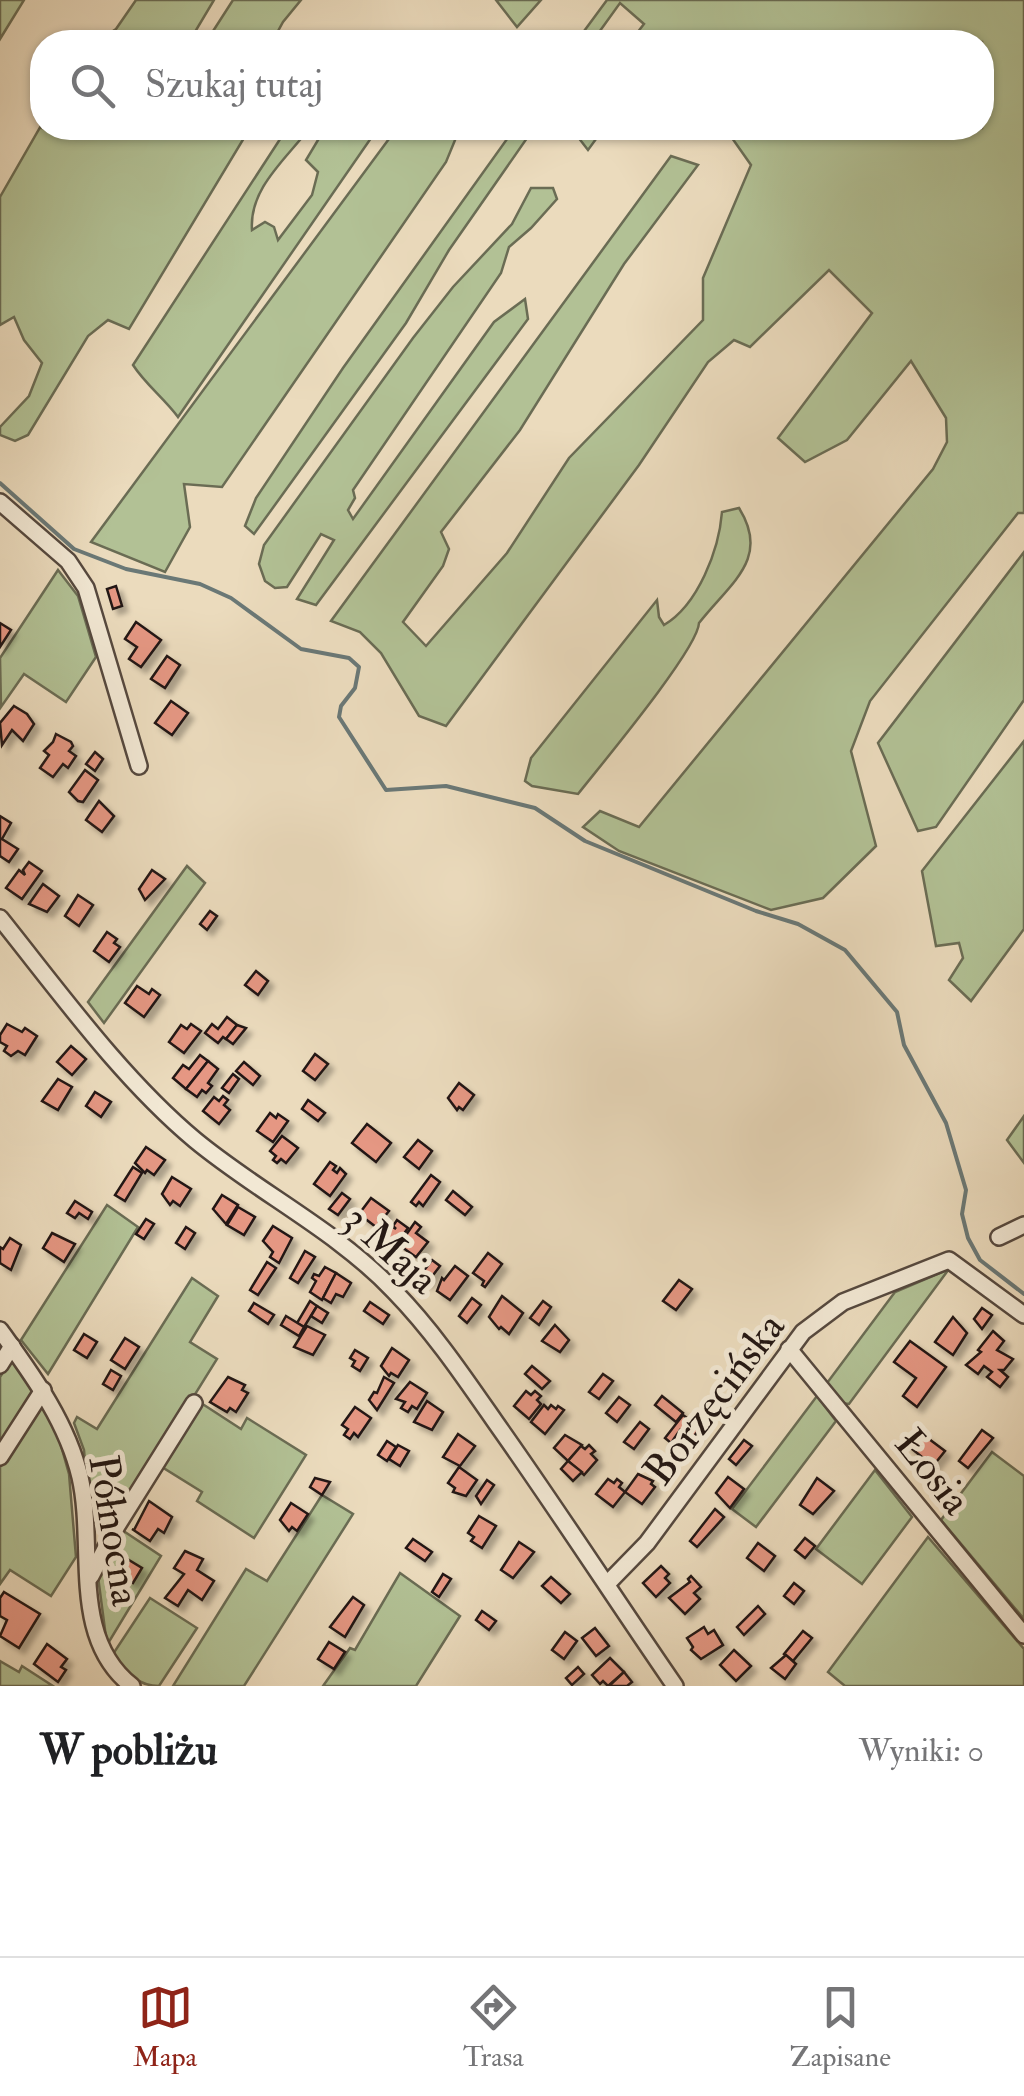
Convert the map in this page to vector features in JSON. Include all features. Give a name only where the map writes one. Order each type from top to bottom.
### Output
[{"type":"street","points":[[0,502],[68,561],[86,588],[138,766]]},
{"type":"street","name":"3 Maja","points":[[0,918],[108,1051],[170,1118],[345,1247],[404,1301],[439,1343],[608,1583],[675,1686]]},
{"type":"street","points":[[999,1237],[1024,1225]]},
{"type":"street","name":"Borzęcińska","points":[[608,1583],[647,1543],[803,1332],[843,1302],[949,1260],[1024,1315]]},
{"type":"street","name":"Północna","points":[[0,1330],[43,1390],[81,1479],[93,1619],[105,1656],[132,1686]]},
{"type":"street","points":[[0,1365],[12,1346]]},
{"type":"street","name":"Łosia","points":[[789,1349],[1024,1635]]},
{"type":"street","points":[[0,1457],[43,1390]]},
{"type":"street","points":[[89,1580],[116,1526],[194,1403]]},
{"type":"green space","points":[[0,0],[24,0],[0,39]]},
{"type":"green space","points":[[136,0],[214,0],[196,30],[116,29]]},
{"type":"green space","points":[[233,0],[301,0],[279,30],[214,30]]},
{"type":"green space","points":[[496,0],[541,0],[517,27]]},
{"type":"green space","points":[[607,0],[1024,0],[1024,513],[1018,513],[870,701],[851,751],[876,846],[823,898],[771,910],[619,851],[583,827],[600,811],[639,827],[933,469],[947,442],[946,418],[911,361],[847,440],[805,462],[778,438],[872,313],[829,270],[750,347],[734,340],[708,362],[639,465],[446,726],[419,716],[381,653],[360,632],[331,621],[671,156],[698,165],[624,264],[520,430],[441,532],[449,549],[443,566],[403,622],[426,646],[507,553],[569,458],[703,320],[703,278],[751,165],[733,140],[994,140],[994,30],[639,30],[644,24],[620,3],[601,30],[585,30]]},
{"type":"green space","points":[[33,140],[243,140],[129,329],[108,320],[88,336],[28,435],[15,441],[0,435],[0,427],[29,396],[42,363],[24,340],[14,317],[0,325],[0,197]]},
{"type":"green space","points":[[279,140],[300,140],[262,188],[252,230],[265,222],[274,227],[278,240],[312,195],[318,172],[306,160],[318,140],[370,140],[178,417],[133,365]]},
{"type":"green space","points":[[388,140],[455,140],[446,162],[222,487],[184,484],[190,527],[165,572],[91,542]]},
{"type":"green space","points":[[506,140],[526,140],[449,250],[406,323],[254,534],[245,526],[256,498],[343,368]]},
{"type":"green space","points":[[580,140],[595,140],[588,150]]},
{"type":"green space","points":[[531,188],[553,188],[557,199],[509,247],[501,273],[353,490],[355,498],[348,510],[353,519],[494,322],[525,299],[528,319],[316,605],[297,599],[334,540],[321,534],[287,587],[275,588],[265,581],[259,564],[264,545],[413,338],[453,287],[512,224]]},
{"type":"green space","points":[[739,508],[751,542],[743,570],[699,623],[683,657],[626,734],[578,794],[532,786],[525,781],[531,758],[657,600],[664,625],[687,604],[705,575],[722,512]]},
{"type":"green space","points":[[1024,552],[1024,700],[936,827],[918,831],[878,743]]},
{"type":"green space","points":[[58,570],[78,596],[96,657],[66,702],[24,674],[1,707],[0,658]]},
{"type":"green space","points":[[1024,741],[1024,929],[971,1001],[949,980],[963,958],[959,943],[936,946],[922,871]]},
{"type":"green space","points":[[187,866],[205,883],[104,1023],[88,1002]]},
{"type":"green space","points":[[1024,1116],[1024,1163],[1007,1140]]},
{"type":"green space","points":[[107,1205],[138,1227],[48,1374],[21,1340]]},
{"type":"green space","points":[[949,1269],[849,1404],[841,1403],[824,1387],[895,1292]]},
{"type":"green space","points":[[192,1278],[218,1296],[190,1342],[217,1359],[115,1523],[99,1519],[89,1511],[84,1450],[74,1423],[77,1417],[97,1429]]},
{"type":"green space","points":[[11,1360],[35,1392],[0,1447],[0,1377]]},
{"type":"green space","points":[[817,1396],[836,1421],[756,1527],[732,1509]]},
{"type":"green space","points":[[40,1403],[58,1435],[69,1474],[76,1557],[51,1596],[10,1570],[0,1584],[0,1467]]},
{"type":"green space","points":[[201,1403],[241,1429],[247,1418],[306,1455],[254,1538],[197,1501],[202,1492],[162,1467]]},
{"type":"green space","points":[[992,1452],[1024,1476],[1024,1619],[941,1520]]},
{"type":"green space","points":[[875,1470],[912,1517],[862,1584],[816,1549]]},
{"type":"green space","points":[[322,1495],[353,1514],[244,1686],[173,1686],[246,1569],[267,1581]]},
{"type":"green space","points":[[122,1530],[161,1556],[107,1645],[97,1569]]},
{"type":"green space","points":[[928,1537],[1024,1649],[1024,1686],[845,1686],[828,1672]]},
{"type":"green space","points":[[400,1573],[460,1616],[416,1686],[323,1686],[350,1648],[355,1650]]},
{"type":"green space","points":[[150,1598],[197,1628],[159,1686],[132,1676],[113,1654]]},
{"type":"green space","points":[[0,1661],[19,1672],[22,1666],[53,1686],[0,1686]]},
{"type":"building","points":[[116,586],[122,606],[113,609],[107,589]]},
{"type":"building","points":[[136,622],[161,640],[141,667],[129,659],[137,647],[125,639]]},
{"type":"building","points":[[0,623],[11,630],[0,647]]},
{"type":"building","points":[[167,656],[180,665],[165,688],[151,679]]},
{"type":"building","points":[[171,701],[188,713],[172,735],[155,723]]},
{"type":"building","points":[[14,706],[34,724],[23,741],[12,730],[2,745],[0,723]]},
{"type":"building","points":[[56,734],[71,742],[69,751],[76,756],[68,768],[63,764],[53,777],[40,768],[49,755],[44,751]]},
{"type":"building","points":[[95,752],[103,759],[95,771],[86,764]]},
{"type":"building","points":[[85,770],[98,780],[83,802],[69,792]]},
{"type":"building","points":[[99,801],[114,816],[102,832],[86,820]]},
{"type":"building","points":[[0,816],[11,823],[2,839],[18,849],[9,862],[0,856]]},
{"type":"building","points":[[29,862],[42,871],[22,899],[6,888],[19,870],[25,875],[23,870]]},
{"type":"building","points":[[152,870],[165,879],[145,900],[139,889]]},
{"type":"building","points":[[43,884],[59,896],[47,912],[29,904]]},
{"type":"building","points":[[78,895],[93,905],[79,926],[65,916]]},
{"type":"building","points":[[210,911],[217,916],[207,930],[200,924]]},
{"type":"building","points":[[107,932],[120,947],[109,962],[94,951]]},
{"type":"building","points":[[256,971],[268,981],[258,995],[245,985]]},
{"type":"building","points":[[137,986],[149,994],[152,989],[160,995],[144,1017],[125,1003]]},
{"type":"building","points":[[227,1017],[237,1025],[218,1043],[205,1033],[212,1024],[218,1029]]},
{"type":"building","points":[[7,1024],[37,1036],[25,1055],[18,1051],[11,1056],[4,1051],[7,1046],[0,1042],[0,1035]]},
{"type":"building","points":[[191,1024],[201,1031],[184,1053],[169,1042],[181,1025],[187,1029]]},
{"type":"building","points":[[237,1025],[246,1028],[233,1044],[226,1039]]},
{"type":"building","points":[[71,1046],[86,1059],[72,1075],[57,1062]]},
{"type":"building","points":[[315,1054],[328,1064],[315,1080],[303,1071]]},
{"type":"building","points":[[200,1055],[208,1061],[186,1089],[173,1078],[183,1065],[189,1069]]},
{"type":"building","points":[[208,1061],[218,1069],[208,1083],[212,1086],[197,1097],[186,1089]]},
{"type":"building","points":[[244,1062],[260,1076],[253,1085],[236,1071]]},
{"type":"building","points":[[233,1074],[239,1079],[229,1093],[222,1088]]},
{"type":"building","points":[[58,1079],[72,1087],[58,1110],[42,1101]]},
{"type":"building","points":[[459,1083],[474,1095],[463,1110],[457,1110],[448,1098]]},
{"type":"building","points":[[95,1092],[111,1102],[101,1117],[86,1106]]},
{"type":"building","points":[[223,1096],[228,1100],[224,1105],[230,1110],[219,1124],[203,1111],[214,1097],[219,1101]]},
{"type":"building","points":[[308,1100],[325,1113],[318,1121],[302,1109]]},
{"type":"building","points":[[270,1113],[288,1121],[273,1142],[257,1131]]},
{"type":"building","points":[[367,1124],[391,1143],[376,1162],[352,1143]]},
{"type":"building","points":[[282,1136],[298,1148],[286,1163],[281,1159],[277,1163],[270,1151]]},
{"type":"building","points":[[418,1140],[432,1151],[419,1169],[404,1157]]},
{"type":"building","points":[[146,1147],[165,1160],[154,1175],[147,1170],[145,1173],[135,1163]]},
{"type":"building","points":[[330,1162],[337,1173],[340,1168],[346,1174],[330,1196],[314,1184]]},
{"type":"building","points":[[133,1167],[142,1173],[125,1201],[115,1195]]},
{"type":"building","points":[[431,1175],[440,1182],[423,1206],[419,1202],[416,1206],[411,1202]]},
{"type":"building","points":[[172,1177],[191,1189],[180,1206],[173,1201],[170,1205],[162,1194]]},
{"type":"building","points":[[453,1191],[472,1207],[465,1215],[446,1200]]},
{"type":"building","points":[[342,1193],[350,1199],[338,1215],[329,1209]]},
{"type":"building","points":[[222,1195],[238,1205],[226,1224],[213,1209]]},
{"type":"building","points":[[371,1198],[389,1211],[376,1227],[359,1214]]},
{"type":"building","points":[[75,1201],[92,1212],[88,1219],[79,1213],[75,1218],[67,1213]]},
{"type":"building","points":[[238,1207],[255,1217],[244,1235],[227,1225]]},
{"type":"building","points":[[146,1219],[154,1224],[144,1239],[136,1234]]},
{"type":"building","points":[[397,1220],[408,1228],[387,1250],[378,1244],[383,1237],[379,1234],[387,1223],[396,1229],[393,1226]]},
{"type":"building","points":[[415,1222],[421,1227],[416,1233],[428,1242],[416,1257],[399,1245]]},
{"type":"building","points":[[273,1226],[292,1238],[279,1263],[270,1257],[273,1252],[263,1241]]},
{"type":"building","points":[[186,1227],[195,1233],[185,1249],[176,1243]]},
{"type":"building","points":[[52,1233],[75,1244],[64,1262],[43,1248]]},
{"type":"building","points":[[10,1238],[21,1245],[11,1270],[0,1263],[0,1247],[3,1249]]},
{"type":"building","points":[[305,1251],[315,1257],[298,1283],[290,1278]]},
{"type":"building","points":[[488,1253],[502,1264],[485,1287],[484,1281],[473,1273]]},
{"type":"building","points":[[432,1260],[440,1266],[427,1283],[419,1277]]},
{"type":"building","points":[[267,1262],[276,1268],[258,1295],[250,1290]]},
{"type":"building","points":[[455,1266],[468,1276],[450,1300],[437,1291],[442,1278]]},
{"type":"building","points":[[325,1267],[336,1273],[322,1300],[310,1292],[316,1281],[312,1278],[314,1274],[319,1276]]},
{"type":"building","points":[[336,1273],[351,1283],[343,1297],[336,1294],[331,1303],[323,1298]]},
{"type":"building","points":[[679,1280],[692,1289],[676,1310],[663,1301]]},
{"type":"building","points":[[502,1296],[523,1313],[509,1334],[489,1317]]},
{"type":"building","points":[[472,1298],[481,1305],[467,1323],[459,1316]]},
{"type":"building","points":[[310,1301],[317,1306],[304,1327],[297,1323]]},
{"type":"building","points":[[543,1301],[551,1307],[539,1325],[530,1318]]},
{"type":"building","points":[[370,1302],[389,1315],[383,1324],[364,1311]]},
{"type":"building","points":[[254,1303],[274,1315],[268,1324],[249,1311]]},
{"type":"building","points":[[317,1306],[328,1313],[322,1323],[311,1316]]},
{"type":"building","points":[[982,1308],[992,1315],[982,1329],[974,1319]]},
{"type":"building","points":[[286,1316],[304,1327],[299,1336],[281,1325]]},
{"type":"building","points":[[953,1317],[967,1333],[953,1355],[935,1342]]},
{"type":"building","points":[[555,1325],[569,1340],[560,1352],[542,1341]]},
{"type":"building","points":[[307,1326],[325,1335],[313,1355],[294,1347]]},
{"type":"building","points":[[993,1331],[1004,1341],[997,1350],[1013,1359],[1000,1370],[1008,1377],[1000,1387],[987,1377],[992,1372],[984,1366],[978,1374],[966,1365],[981,1352],[978,1350]]},
{"type":"building","points":[[84,1334],[97,1342],[87,1358],[74,1350]]},
{"type":"building","points":[[125,1338],[139,1347],[125,1369],[111,1360]]},
{"type":"building","points":[[910,1341],[946,1367],[917,1407],[903,1396],[916,1378],[894,1362]]},
{"type":"building","points":[[392,1348],[409,1360],[398,1377],[391,1373],[389,1376],[381,1366]]},
{"type":"building","points":[[355,1350],[368,1358],[360,1371],[352,1366],[355,1361],[350,1358]]},
{"type":"building","points":[[532,1366],[550,1381],[542,1389],[525,1374]]},
{"type":"building","points":[[111,1370],[121,1376],[113,1390],[103,1384]]},
{"type":"building","points":[[603,1374],[613,1381],[599,1399],[589,1392]]},
{"type":"building","points":[[228,1377],[245,1385],[242,1390],[248,1393],[236,1412],[230,1408],[227,1412],[210,1402]]},
{"type":"building","points":[[384,1377],[394,1383],[377,1410],[369,1400]]},
{"type":"building","points":[[410,1382],[427,1393],[417,1409],[412,1406],[408,1412],[401,1408],[405,1402],[396,1399]]},
{"type":"building","points":[[526,1391],[541,1396],[537,1400],[541,1404],[529,1419],[514,1406]]},
{"type":"building","points":[[662,1396],[683,1413],[676,1422],[655,1405]]},
{"type":"building","points":[[619,1397],[630,1405],[617,1422],[606,1413]]},
{"type":"building","points":[[427,1401],[443,1412],[432,1430],[414,1422]]},
{"type":"building","points":[[544,1405],[564,1410],[545,1434],[531,1422]]},
{"type":"building","points":[[355,1407],[371,1418],[358,1437],[354,1433],[350,1439],[344,1435],[348,1429],[342,1425]]},
{"type":"building","points":[[683,1415],[700,1428],[692,1439],[680,1430],[671,1443],[665,1438]]},
{"type":"building","points":[[640,1422],[649,1429],[634,1449],[624,1442]]},
{"type":"building","points":[[917,1430],[945,1451],[933,1466],[906,1444]]},
{"type":"building","points":[[982,1430],[993,1438],[968,1468],[959,1461]]},
{"type":"building","points":[[458,1434],[475,1446],[460,1466],[443,1457]]},
{"type":"building","points":[[565,1435],[582,1445],[568,1461],[554,1448]]},
{"type":"building","points":[[744,1440],[752,1446],[736,1465],[729,1459]]},
{"type":"building","points":[[387,1441],[396,1447],[387,1461],[378,1455]]},
{"type":"building","points":[[398,1445],[409,1451],[400,1466],[389,1459]]},
{"type":"building","points":[[589,1445],[597,1460],[584,1475],[568,1461],[581,1446],[585,1449]]},
{"type":"building","points":[[568,1461],[582,1472],[573,1481],[561,1469]]},
{"type":"building","points":[[459,1467],[477,1480],[466,1496],[453,1492],[455,1488],[448,1483]]},
{"type":"building","points":[[638,1474],[653,1481],[655,1487],[642,1504],[625,1492]]},
{"type":"building","points":[[728,1477],[744,1489],[730,1508],[716,1493]]},
{"type":"building","points":[[315,1478],[330,1482],[322,1495],[310,1487]]},
{"type":"building","points":[[817,1478],[834,1491],[813,1514],[800,1505]]},
{"type":"building","points":[[608,1479],[614,1483],[617,1479],[625,1492],[613,1507],[596,1494]]},
{"type":"building","points":[[487,1480],[494,1485],[481,1504],[476,1496]]},
{"type":"building","points":[[149,1501],[172,1517],[164,1533],[158,1529],[150,1541],[132,1529]]},
{"type":"building","points":[[291,1503],[308,1514],[297,1531],[292,1527],[289,1531],[280,1520]]},
{"type":"building","points":[[715,1509],[724,1517],[697,1547],[690,1541]]},
{"type":"building","points":[[479,1516],[496,1526],[482,1548],[471,1541],[474,1537],[468,1533]]},
{"type":"building","points":[[805,1538],[815,1546],[805,1558],[795,1550]]},
{"type":"building","points":[[413,1539],[432,1552],[425,1561],[406,1548]]},
{"type":"building","points":[[519,1542],[534,1552],[513,1578],[501,1570]]},
{"type":"building","points":[[758,1543],[775,1556],[764,1571],[747,1558]]},
{"type":"building","points":[[185,1551],[203,1559],[197,1570],[214,1581],[202,1600],[188,1590],[178,1606],[165,1598],[184,1574],[174,1568]]},
{"type":"building","points":[[124,1557],[142,1568],[133,1583],[115,1570]]},
{"type":"building","points":[[661,1566],[669,1574],[665,1578],[670,1583],[656,1597],[643,1583]]},
{"type":"building","points":[[443,1574],[451,1579],[439,1597],[432,1592]]},
{"type":"building","points":[[691,1576],[701,1587],[694,1593],[700,1599],[685,1614],[669,1598],[690,1582]]},
{"type":"building","points":[[551,1577],[570,1594],[561,1603],[542,1586]]},
{"type":"building","points":[[794,1583],[804,1591],[794,1604],[784,1596]]},
{"type":"building","points":[[4,1592],[40,1614],[19,1648],[0,1636],[7,1620],[0,1616]]},
{"type":"building","points":[[353,1597],[364,1605],[345,1637],[330,1627]]},
{"type":"building","points":[[758,1606],[765,1614],[744,1635],[737,1627]]},
{"type":"building","points":[[482,1611],[496,1621],[489,1630],[476,1620]]},
{"type":"building","points":[[704,1627],[708,1634],[714,1630],[723,1645],[701,1659],[691,1650],[687,1638]]},
{"type":"building","points":[[595,1628],[609,1646],[596,1656],[582,1638]]},
{"type":"building","points":[[803,1631],[812,1638],[793,1661],[784,1654]]},
{"type":"building","points":[[565,1632],[577,1641],[564,1659],[552,1650]]},
{"type":"building","points":[[329,1642],[345,1652],[334,1669],[318,1659]]},
{"type":"building","points":[[47,1644],[67,1659],[61,1667],[66,1670],[58,1682],[34,1664]]},
{"type":"building","points":[[734,1650],[751,1666],[736,1681],[720,1665]]},
{"type":"building","points":[[786,1655],[796,1664],[785,1679],[771,1668]]},
{"type":"building","points":[[610,1658],[624,1672],[608,1686],[592,1675]]},
{"type":"building","points":[[578,1667],[584,1674],[572,1685],[566,1678]]},
{"type":"building","points":[[624,1672],[632,1682],[627,1686],[609,1686]]},
{"type":"waterway","points":[[0,483],[74,549],[126,569],[200,584],[231,598],[301,649],[349,658],[359,667],[355,688],[341,706],[339,717],[386,790],[446,786],[535,808],[585,841],[756,911],[798,924],[845,950],[897,1012],[904,1045],[946,1123],[966,1190],[962,1214],[968,1238],[980,1260],[1024,1294]]}]
